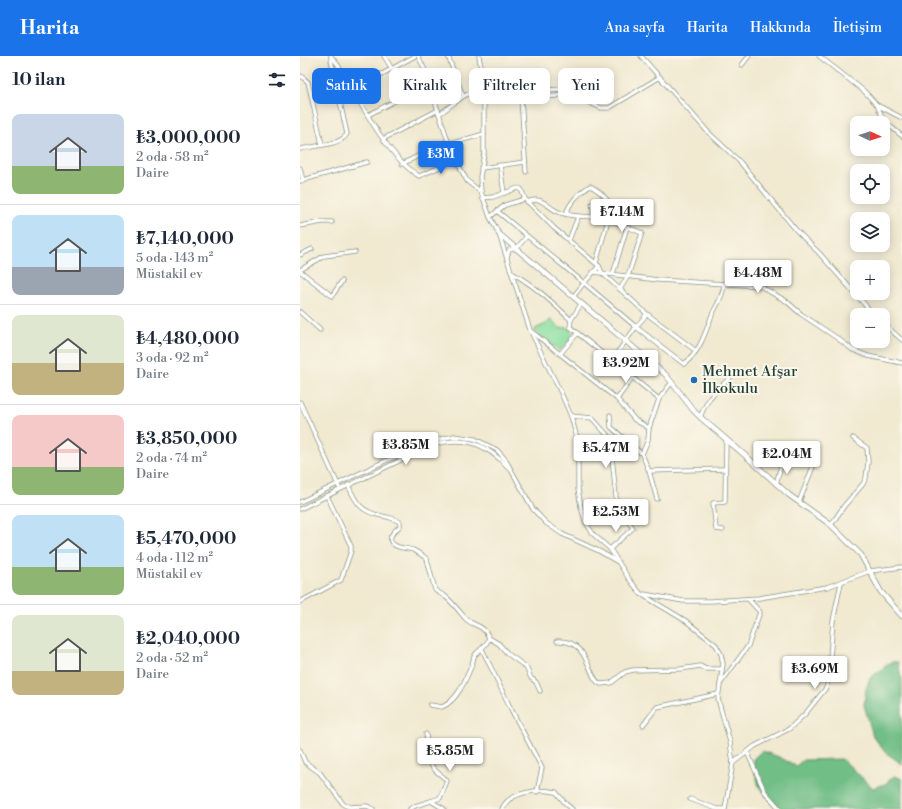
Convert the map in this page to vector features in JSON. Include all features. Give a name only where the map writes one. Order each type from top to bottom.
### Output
[{"type":"main road","points":[[499,234],[666,375],[700,417],[776,484],[833,527],[861,556],[885,594],[902,612]]},
{"type":"main road","points":[[871,571],[884,597],[902,616]]},
{"type":"street","points":[[333,68],[331,56],[339,68]]},
{"type":"street","points":[[384,56],[391,68]]},
{"type":"street","points":[[394,68],[417,56],[422,68]]},
{"type":"street","points":[[448,56],[463,96]]},
{"type":"street","points":[[478,56],[481,68]]},
{"type":"street","points":[[642,56],[708,132],[740,162],[796,230],[819,253],[868,308]]},
{"type":"street","points":[[742,65],[749,56]]},
{"type":"street","points":[[819,56],[864,91],[877,105],[884,121],[902,136]]},
{"type":"street","points":[[300,76],[308,82],[322,144]]},
{"type":"street","points":[[593,104],[602,108],[609,108],[660,77]]},
{"type":"street","points":[[383,139],[439,112],[469,93]]},
{"type":"street","points":[[300,148],[339,141],[346,136],[347,134],[341,104]]},
{"type":"street","points":[[361,104],[383,139],[402,164],[419,176],[456,158]]},
{"type":"street","points":[[368,115],[389,104]]},
{"type":"street","points":[[436,104],[449,142],[467,181],[481,192]]},
{"type":"street","points":[[484,104],[484,154],[481,168],[482,198],[499,234],[530,330],[571,416],[577,438],[578,489],[585,521],[593,534],[610,549],[629,579],[641,594],[680,617],[716,645],[722,658],[722,669],[718,694],[730,742],[733,763],[725,809],[717,809],[690,799]]},
{"type":"street","points":[[521,104],[526,172]]},
{"type":"street","points":[[877,105],[902,118]]},
{"type":"street","points":[[402,164],[449,142],[484,134]]},
{"type":"street","points":[[300,168],[302,181],[367,162]]},
{"type":"street","points":[[481,168],[525,162]]},
{"type":"street","points":[[500,165],[504,192]]},
{"type":"street","points":[[566,214],[568,206],[590,186],[602,193],[614,211],[597,265],[573,297]]},
{"type":"street","points":[[482,198],[493,197],[504,192],[520,188],[526,200],[554,228],[597,265],[602,273],[647,314],[696,351]]},
{"type":"street","points":[[490,217],[505,205],[534,199],[540,200],[551,208],[573,217],[595,217],[642,233],[628,276],[620,289]]},
{"type":"street","points":[[592,204],[595,217]]},
{"type":"street","points":[[497,211],[636,327],[684,364],[691,359],[696,351],[723,294],[724,283]]},
{"type":"street","points":[[569,240],[578,217]]},
{"type":"street","points":[[300,226],[322,222],[332,222]]},
{"type":"street","points":[[613,274],[627,227]]},
{"type":"street","points":[[507,259],[509,250],[512,248],[516,249],[527,236]]},
{"type":"street","points":[[300,255],[312,249]]},
{"type":"street","points":[[342,281],[332,296],[300,271],[324,256],[355,252]]},
{"type":"street","points":[[593,272],[658,280],[760,286],[786,301],[801,314],[860,354],[902,364]]},
{"type":"street","points":[[512,273],[525,280],[572,320]]},
{"type":"street","points":[[581,304],[572,320],[570,328],[658,399]]},
{"type":"street","points":[[300,312],[320,330]]},
{"type":"street","points":[[610,361],[647,314]]},
{"type":"street","points":[[890,329],[902,340]]},
{"type":"street","points":[[530,330],[617,399],[635,420],[649,428]]},
{"type":"street","points":[[560,354],[578,334]]},
{"type":"street","points":[[617,399],[632,378]]},
{"type":"street","points":[[700,417],[706,402],[712,394],[731,378]]},
{"type":"street","points":[[642,454],[648,440],[649,428],[658,399],[672,382]]},
{"type":"street","points":[[300,402],[340,489]]},
{"type":"street","points":[[610,414],[611,427],[642,454],[649,471],[657,499]]},
{"type":"street","points":[[571,416],[592,418],[610,438],[618,506],[633,528],[610,549]]},
{"type":"street","points":[[300,502],[416,447],[432,441],[454,436],[475,439],[497,450],[505,459],[533,509],[546,523],[562,534],[599,551],[619,563]]},
{"type":"street","points":[[833,527],[844,506],[859,490],[866,478],[868,462],[867,448],[853,438]]},
{"type":"street","points":[[300,509],[432,445],[449,441],[465,440],[476,443],[491,451],[512,471]]},
{"type":"street","points":[[723,530],[716,529],[713,503],[725,502],[726,440]]},
{"type":"street","points":[[776,484],[782,462]]},
{"type":"street","points":[[799,502],[814,464]]},
{"type":"street","points":[[649,471],[725,469]]},
{"type":"street","points":[[348,485],[356,502],[363,509],[371,513],[394,518],[400,522],[400,526],[391,535],[392,542],[400,548],[413,550],[427,559],[435,590],[447,598],[466,619],[483,629],[489,638],[499,644],[508,654],[526,667],[531,678],[536,682],[540,691]]},
{"type":"street","points":[[300,602],[341,580],[351,551],[351,546],[328,496]]},
{"type":"street","points":[[641,594],[683,601],[710,601],[748,598],[828,587],[871,571],[902,567]]},
{"type":"street","points":[[733,763],[755,746],[789,730],[806,713],[826,688],[831,672],[830,658],[833,621],[841,583]]},
{"type":"street","points":[[720,684],[748,646],[760,612],[748,598]]},
{"type":"street","points":[[430,705],[442,707],[452,701],[464,684],[475,656],[486,645],[489,638]]},
{"type":"street","points":[[557,641],[569,642],[579,650],[583,654],[596,681],[601,684],[611,683],[625,672],[633,670],[681,669],[700,666],[706,669],[722,669]]},
{"type":"street","points":[[482,649],[542,768],[537,792]]},
{"type":"street","points":[[643,725],[657,706],[718,694]]},
{"type":"street","points":[[410,809],[440,798],[447,781],[434,770],[426,755],[428,744],[426,734]]},
{"type":"street","points":[[300,750],[305,762],[320,773],[344,805],[350,807],[366,806],[373,809]]},
{"type":"street","points":[[747,752],[765,792],[780,809]]},
{"type":"street","points":[[502,809],[504,804],[520,793],[545,791],[556,792],[572,809]]},
{"type":"street","points":[[431,801],[444,809]]},
{"type":"green space","points":[[551,319],[560,328],[566,327],[574,335],[560,351],[536,333],[535,329],[546,324]]},
{"type":"green space","points":[[891,662],[898,662],[902,678],[902,764],[885,752],[873,736],[864,705],[866,689],[870,678]]},
{"type":"green space","points":[[762,751],[779,757],[796,766],[803,760],[842,759],[873,788],[885,784],[894,776],[902,779],[902,809],[778,809],[759,787],[754,767],[754,758]]},
{"type":"place","name":"Mehmet Afşar İlkokulu","points":[[694,380]]}]
